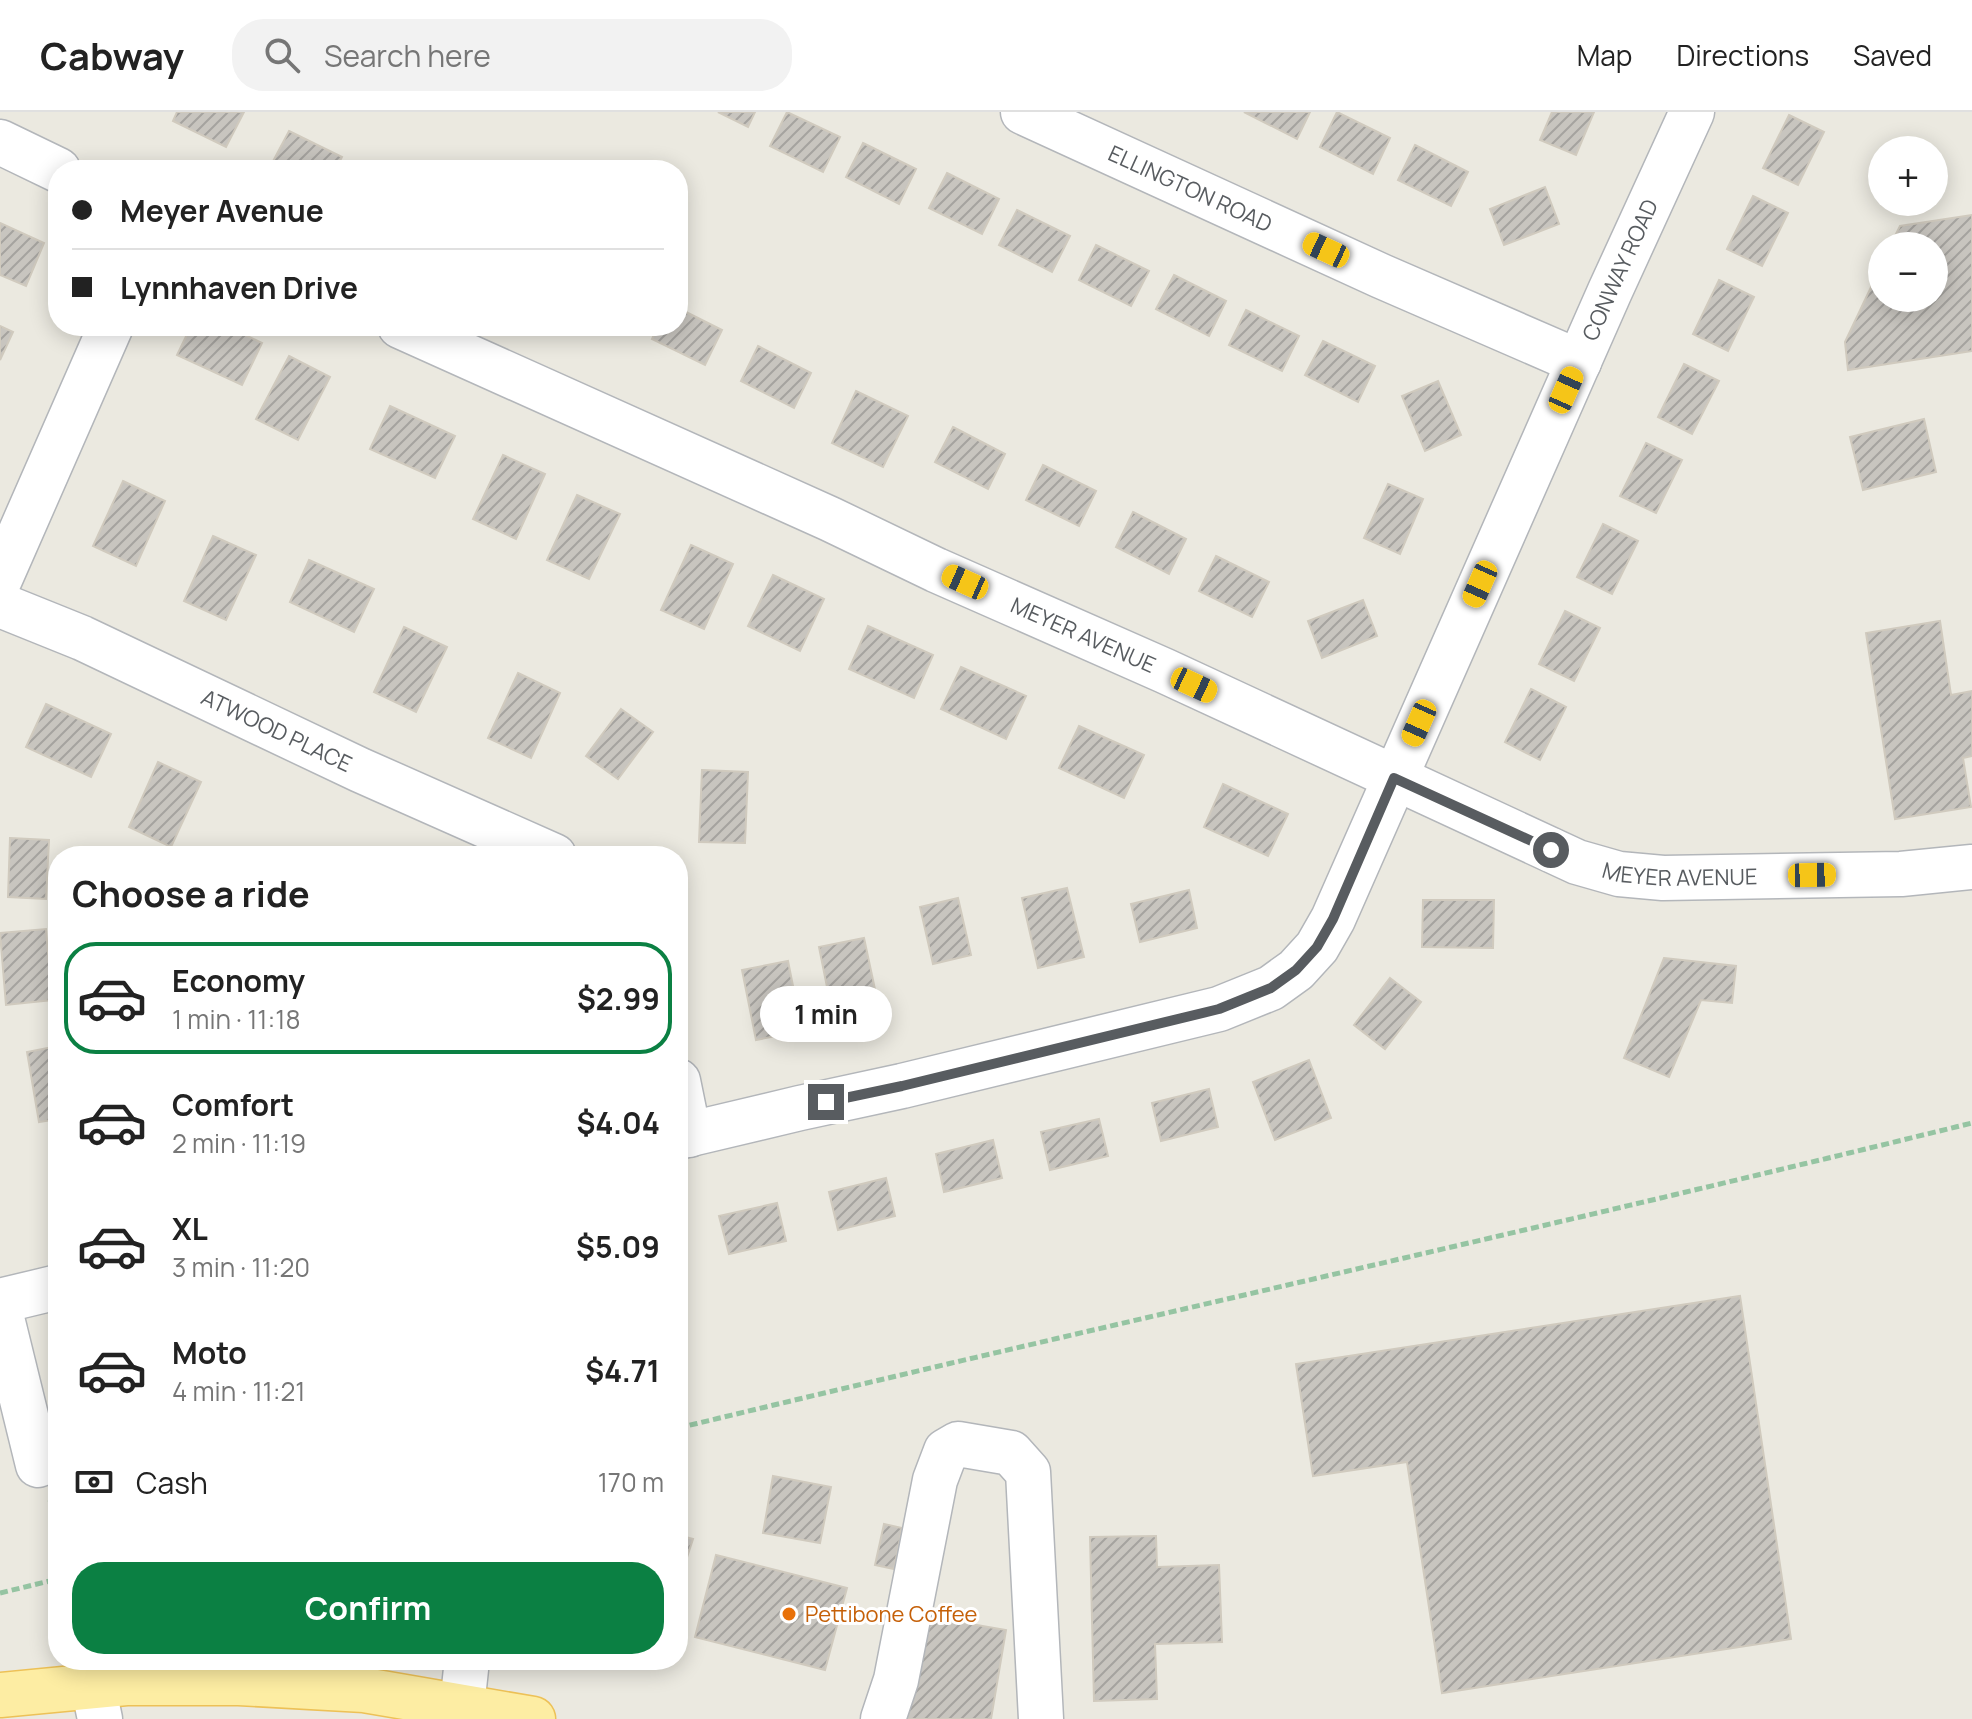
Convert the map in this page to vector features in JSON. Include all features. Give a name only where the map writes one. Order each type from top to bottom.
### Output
[{"type":"main road","points":[[0,1695],[239,1683],[364,1690],[533,1719]]},
{"type":"street","name":"ELLINGTON ROAD","points":[[1023,112],[1381,276],[1579,362]]},
{"type":"street","name":"CONWAY ROAD","points":[[688,1135],[1219,1009],[1271,988],[1296,970],[1317,947],[1333,919],[1692,112]]},
{"type":"street","points":[[0,142],[48,165]]},
{"type":"street","points":[[0,579],[107,336]]},
{"type":"street","name":"MEYER AVENUE","points":[[422,336],[1165,671],[1577,862],[1619,874],[1663,878],[1901,874],[1972,867]]},
{"type":"street","name":"ATWOOD PLACE","points":[[0,605],[82,638],[360,770],[531,846]]},
{"type":"street","points":[[0,1301],[48,1289]]},
{"type":"street","points":[[0,1310],[38,1465]]},
{"type":"street","points":[[883,1719],[896,1680],[935,1480],[946,1451],[958,1444],[1011,1453],[1028,1472],[1041,1719]]},
{"type":"street","points":[[462,1706],[466,1670]]},
{"type":"path","points":[[688,1426],[1972,1123]]},
{"type":"path","points":[[0,1593],[48,1581]]},
{"type":"building","points":[[177,112],[244,112],[226,147],[173,121]]},
{"type":"building","points":[[718,112],[755,112],[748,127]]},
{"type":"building","points":[[787,112],[840,137],[823,172],[770,146]]},
{"type":"building","points":[[1244,112],[1310,112],[1297,139]]},
{"type":"building","points":[[1337,112],[1390,138],[1373,174],[1320,147]]},
{"type":"building","points":[[1552,112],[1594,112],[1576,155],[1540,140]]},
{"type":"building","points":[[1789,115],[1824,132],[1798,185],[1763,168]]},
{"type":"building","points":[[289,131],[342,157],[340,160],[274,160]]},
{"type":"building","points":[[863,143],[916,169],[899,204],[846,177]]},
{"type":"building","points":[[1415,145],[1468,172],[1451,206],[1398,180]]},
{"type":"building","points":[[947,173],[999,199],[982,234],[929,208]]},
{"type":"building","points":[[1545,187],[1559,224],[1504,245],[1490,209]]},
{"type":"building","points":[[1753,196],[1788,213],[1762,266],[1727,249]]},
{"type":"building","points":[[1017,210],[1070,236],[1052,272],[999,245]]},
{"type":"building","points":[[1972,215],[1972,351],[1848,370],[1845,342],[1868,294],[1868,312],[1948,312],[1948,232],[1897,232],[1900,226]]},
{"type":"building","points":[[0,223],[44,243],[26,286],[0,275]]},
{"type":"building","points":[[1096,245],[1149,271],[1131,306],[1079,280]]},
{"type":"building","points":[[1174,275],[1226,301],[1209,336],[1156,309]]},
{"type":"building","points":[[1719,280],[1754,297],[1728,351],[1693,334]]},
{"type":"building","points":[[1246,310],[1299,336],[1282,371],[1229,345]]},
{"type":"building","points":[[688,313],[722,330],[705,365],[652,339],[653,336],[688,336]]},
{"type":"building","points":[[0,326],[13,332],[0,360]]},
{"type":"building","points":[[186,336],[247,336],[262,343],[242,385],[177,355]]},
{"type":"building","points":[[1323,341],[1375,366],[1358,402],[1305,375]]},
{"type":"building","points":[[758,346],[811,373],[794,408],[741,381]]},
{"type":"building","points":[[289,356],[330,377],[298,440],[256,419]]},
{"type":"building","points":[[1684,364],[1719,381],[1692,434],[1658,417]]},
{"type":"building","points":[[1438,381],[1461,435],[1425,451],[1402,396]]},
{"type":"building","points":[[856,391],[908,416],[883,467],[832,443]]},
{"type":"building","points":[[390,406],[455,436],[435,478],[370,449]]},
{"type":"building","points":[[1924,419],[1936,472],[1863,490],[1850,437]]},
{"type":"building","points":[[953,427],[1005,454],[988,489],[935,462]]},
{"type":"building","points":[[1646,443],[1682,460],[1656,513],[1620,496]]},
{"type":"building","points":[[503,455],[545,474],[516,539],[473,519]]},
{"type":"building","points":[[1043,465],[1096,491],[1079,526],[1026,500]]},
{"type":"building","points":[[123,481],[165,501],[136,566],[93,546]]},
{"type":"building","points":[[1388,484],[1423,499],[1400,554],[1364,538]]},
{"type":"building","points":[[577,495],[620,514],[589,579],[547,560]]},
{"type":"building","points":[[1133,512],[1186,539],[1169,574],[1116,547]]},
{"type":"building","points":[[1603,524],[1638,541],[1612,594],[1577,577]]},
{"type":"building","points":[[213,536],[256,555],[226,620],[184,601]]},
{"type":"building","points":[[691,545],[733,564],[704,629],[661,610]]},
{"type":"building","points":[[1216,556],[1269,582],[1252,617],[1199,591]]},
{"type":"building","points":[[309,560],[374,589],[354,632],[290,602]]},
{"type":"building","points":[[773,575],[824,599],[800,651],[748,626]]},
{"type":"building","points":[[1363,600],[1377,636],[1322,658],[1308,621]]},
{"type":"building","points":[[1565,611],[1600,628],[1574,681],[1539,664]]},
{"type":"building","points":[[1940,621],[1951,695],[1972,691],[1972,756],[1963,758],[1971,807],[1895,819],[1866,633]]},
{"type":"building","points":[[868,626],[933,655],[914,698],[849,669]]},
{"type":"building","points":[[404,627],[447,647],[416,712],[374,692]]},
{"type":"building","points":[[961,667],[1026,696],[1006,739],[941,709]]},
{"type":"building","points":[[518,673],[560,693],[531,758],[488,738]]},
{"type":"building","points":[[1531,689],[1566,707],[1540,760],[1505,742]]},
{"type":"building","points":[[46,704],[111,734],[91,777],[26,747]]},
{"type":"building","points":[[621,709],[653,732],[618,779],[586,756]]},
{"type":"building","points":[[1079,726],[1144,755],[1124,798],[1059,768]]},
{"type":"building","points":[[158,762],[201,782],[171,846],[129,827]]},
{"type":"building","points":[[702,770],[748,772],[745,843],[699,842]]},
{"type":"building","points":[[1223,784],[1288,814],[1268,856],[1204,827]]},
{"type":"building","points":[[10,838],[49,840],[46,899],[8,897]]},
{"type":"building","points":[[1067,888],[1084,957],[1038,968],[1022,898]]},
{"type":"building","points":[[1189,890],[1197,928],[1140,942],[1131,904]]},
{"type":"building","points":[[958,898],[971,955],[933,964],[920,907]]},
{"type":"building","points":[[1423,900],[1494,900],[1493,948],[1422,947]]},
{"type":"building","points":[[46,929],[48,1000],[6,1005],[0,933]]},
{"type":"building","points":[[864,938],[879,1008],[833,1017],[819,947]]},
{"type":"building","points":[[1664,958],[1736,966],[1732,1003],[1701,1000],[1669,1077],[1624,1058]]},
{"type":"building","points":[[788,961],[802,1031],[756,1040],[742,970]]},
{"type":"building","points":[[1390,978],[1421,1002],[1385,1049],[1354,1025]]},
{"type":"building","points":[[48,1048],[48,1121],[39,1122],[27,1052]]},
{"type":"building","points":[[1309,1060],[1331,1118],[1275,1140],[1253,1082]]},
{"type":"building","points":[[1209,1089],[1218,1127],[1161,1141],[1152,1103]]},
{"type":"building","points":[[1099,1119],[1108,1156],[1050,1170],[1041,1132]]},
{"type":"building","points":[[993,1140],[1002,1178],[944,1192],[936,1154]]},
{"type":"building","points":[[886,1178],[895,1216],[838,1230],[829,1192]]},
{"type":"building","points":[[777,1203],[786,1241],[729,1254],[719,1216]]},
{"type":"building","points":[[1740,1296],[1791,1639],[1442,1693],[1407,1462],[1313,1476],[1296,1364]]},
{"type":"building","points":[[773,1476],[831,1487],[820,1543],[763,1533]]},
{"type":"building","points":[[884,1524],[902,1528],[894,1569],[875,1565]]},
{"type":"building","points":[[1156,1536],[1157,1567],[1219,1565],[1222,1642],[1155,1644],[1157,1699],[1094,1701],[1090,1537]]},
{"type":"building","points":[[688,1538],[693,1539],[688,1554]]},
{"type":"building","points":[[716,1555],[847,1588],[825,1670],[695,1637]]},
{"type":"building","points":[[925,1616],[1006,1630],[991,1719],[906,1719]]},
{"type":"place","name":"Pettibone Coffee","points":[[789,1614]]},
{"type":"route","points":[[826,1102],[1219,1009],[1271,988],[1296,970],[1317,947],[1333,919],[1394,778],[1551,850]]}]
